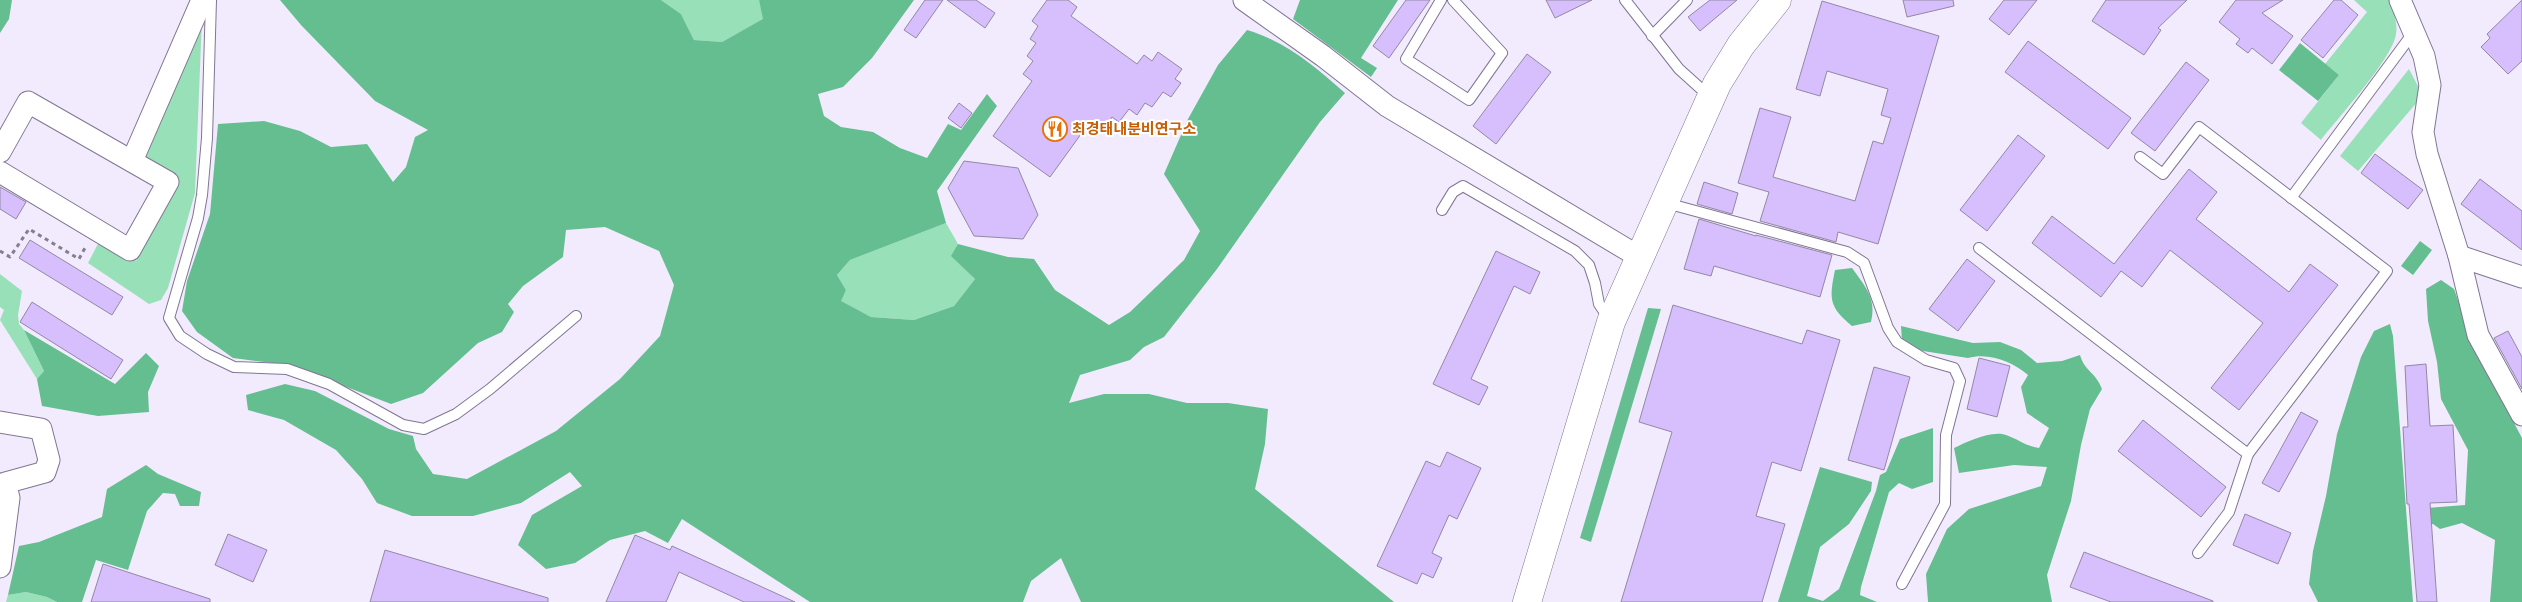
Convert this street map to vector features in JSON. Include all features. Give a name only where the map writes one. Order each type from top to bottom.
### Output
[{"type":"street","points":[[132,161],[202,0]]},
{"type":"street","points":[[1244,0],[1323,56],[1387,106],[1641,258]]},
{"type":"street","points":[[1527,602],[1611,322],[1711,98],[1742,45],[1778,0]]},
{"type":"street","points":[[2400,0],[2424,56],[2430,85],[2423,132],[2427,154],[2460,256],[2478,335],[2522,415]]},
{"type":"street","points":[[0,152],[28,102],[168,182],[130,250],[0,172]]},
{"type":"street","points":[[2460,256],[2522,277]]},
{"type":"street","points":[[0,422],[41,429],[49,460],[45,472],[2,482],[9,498],[0,567]]},
{"type":"lane","points":[[211,0],[207,138],[202,195],[198,218],[169,318],[180,336],[206,354],[234,367],[287,369],[329,384],[403,426],[424,429],[456,414],[490,389],[576,316]]},
{"type":"lane","points":[[1442,0],[1406,59],[1470,100],[1502,53],[1453,0]]},
{"type":"lane","points":[[1625,0],[1679,69],[1711,98]]},
{"type":"lane","points":[[1652,36],[1687,0]]},
{"type":"lane","points":[[2291,198],[2413,33]]},
{"type":"lane","points":[[2140,157],[2163,174],[2199,127],[2387,271],[2248,454],[2229,512],[2198,553]]},
{"type":"lane","points":[[1442,210],[1453,192],[1463,186],[1575,251],[1589,265],[1596,284],[1599,304],[1611,322]]},
{"type":"lane","points":[[1666,202],[1847,252],[1864,263],[1888,328],[1896,342],[1926,360],[1954,368],[1960,381],[1946,435],[1946,504],[1902,584]]},
{"type":"lane","points":[[1979,248],[2248,454]]},
{"type":"path","points":[[0,251],[10,257],[29,229],[79,259],[96,229]]},
{"type":"green space","points":[[0,0],[12,0],[9,19],[0,33]]},
{"type":"green space","points":[[280,0],[661,0],[681,14],[694,40],[722,42],[763,19],[759,0],[914,0],[872,58],[843,87],[818,94],[824,116],[841,127],[873,132],[900,148],[927,158],[948,124],[961,130],[987,94],[997,106],[937,191],[946,223],[850,260],[837,275],[846,290],[841,301],[871,317],[914,320],[954,306],[975,279],[951,256],[958,244],[1008,257],[1034,259],[1055,290],[1109,325],[1130,312],[1184,260],[1200,231],[1164,174],[1188,119],[1218,65],[1247,30],[1275,41],[1311,64],[1345,93],[1320,122],[1217,269],[1164,337],[1144,347],[1130,360],[1080,375],[1069,403],[1104,394],[1149,394],[1187,403],[1228,403],[1268,409],[1265,444],[1255,489],[1394,602],[1081,602],[1061,558],[1031,581],[1023,602],[810,602],[682,519],[668,543],[645,531],[610,540],[575,563],[546,569],[518,545],[532,515],[582,486],[570,472],[521,503],[473,516],[412,516],[377,503],[362,479],[336,450],[284,420],[248,410],[246,395],[285,384],[315,391],[389,429],[413,436],[416,449],[433,474],[467,479],[556,431],[620,379],[660,336],[674,285],[659,251],[605,227],[566,230],[563,257],[523,286],[508,304],[514,312],[502,332],[478,343],[423,393],[391,404],[289,365],[233,358],[197,332],[182,311],[187,281],[210,214],[218,124],[264,121],[300,131],[331,147],[367,144],[393,182],[406,167],[415,137],[428,130],[375,101],[301,25]]},
{"type":"green space","points":[[661,0],[759,0],[764,19],[722,42],[694,40],[681,14]]},
{"type":"green space","points":[[1300,0],[1398,0],[1361,58],[1377,68],[1371,77],[1293,19]]},
{"type":"green space","points":[[2354,0],[2390,0],[2396,21],[2396,34],[2393,45],[2385,58],[2321,140],[2301,123],[2339,75],[2325,64],[2367,12]]},
{"type":"green space","points":[[202,18],[195,193],[168,288],[161,300],[149,304],[88,263],[100,240],[136,261],[175,181],[145,161],[146,149]]},
{"type":"green space","points":[[2300,43],[2339,75],[2318,101],[2279,70]]},
{"type":"green space","points":[[2409,69],[2421,92],[2419,100],[2358,171],[2340,156]]},
{"type":"green space","points":[[946,223],[958,244],[952,256],[975,279],[954,306],[914,320],[871,317],[840,301],[846,290],[837,275],[850,260]]},
{"type":"green space","points":[[2420,241],[2432,250],[2413,275],[2401,266]]},
{"type":"green space","points":[[1852,268],[1869,293],[1872,314],[1871,322],[1852,326],[1835,308],[1832,288],[1835,270]]},
{"type":"green space","points":[[0,274],[22,291],[18,315],[19,324],[24,330],[44,371],[37,379],[0,320],[4,310],[0,307]]},
{"type":"green space","points":[[2441,280],[2454,289],[2476,351],[2522,438],[2522,602],[2490,602],[2495,540],[2462,523],[2440,529],[2433,524],[2414,524],[2414,509],[2465,505],[2468,450],[2441,399],[2437,362],[2428,321],[2426,289]]},
{"type":"green space","points":[[1648,308],[1661,309],[1591,542],[1580,538]]},
{"type":"green space","points":[[2390,324],[2393,336],[2413,602],[2318,602],[2309,584],[2313,551],[2326,496],[2337,434],[2361,357],[2374,331]]},
{"type":"green space","points":[[1901,326],[1973,343],[2000,342],[2021,350],[2037,363],[2062,361],[2080,355],[2082,361],[2099,383],[2102,389],[2090,409],[2081,445],[2071,501],[2047,575],[2052,602],[1928,602],[1926,574],[1947,529],[1969,509],[2041,486],[2047,467],[2014,465],[1959,473],[1954,448],[1979,437],[2000,434],[2039,448],[2049,428],[2027,413],[2021,387],[2028,375],[2022,370],[2008,362],[1992,357],[1976,356],[1968,358],[1923,351],[1902,342]]},
{"type":"green space","points":[[24,330],[115,384],[146,353],[159,366],[148,392],[149,412],[98,416],[42,406],[37,379],[44,371]]},
{"type":"green space","points":[[1933,428],[1933,482],[1912,489],[1899,483],[1889,492],[1860,595],[1877,602],[1778,602],[1820,467],[1872,482],[1871,491],[1849,524],[1820,547],[1807,596],[1823,601],[1839,589],[1876,491],[1880,475],[1886,472],[1900,439]]},
{"type":"green space","points":[[146,465],[158,474],[201,492],[199,506],[180,506],[175,494],[163,493],[147,511],[128,570],[96,560],[82,602],[57,602],[47,597],[26,592],[8,595],[19,546],[39,542],[102,517],[107,489]]},
{"type":"green space","points":[[26,592],[47,597],[57,602],[6,602],[8,595]]},
{"type":"building","points":[[925,0],[943,0],[916,38],[904,30]]},
{"type":"building","points":[[947,0],[976,0],[995,13],[985,28]]},
{"type":"building","points":[[1047,0],[1068,0],[1077,7],[1071,16],[1137,64],[1144,55],[1152,61],[1158,52],[1182,69],[1175,79],[1181,83],[1171,97],[1163,92],[1152,107],[1145,103],[1137,115],[1129,109],[1119,122],[1112,117],[1102,132],[1089,123],[1050,177],[993,136],[1032,81],[1023,74],[1033,61],[1027,56],[1036,43],[1030,39],[1038,26],[1032,21]]},
{"type":"building","points":[[1406,0],[1430,0],[1389,58],[1373,46]]},
{"type":"building","points":[[1546,0],[1592,0],[1555,18]]},
{"type":"building","points":[[1710,0],[1737,0],[1700,31],[1688,17]]},
{"type":"building","points":[[1903,0],[1953,0],[1954,6],[1907,17]]},
{"type":"building","points":[[2004,0],[2037,0],[2009,35],[1989,19]]},
{"type":"building","points":[[2106,0],[2187,0],[2158,28],[2161,30],[2144,55],[2092,21]]},
{"type":"building","points":[[2236,0],[2283,0],[2262,13],[2293,36],[2272,64],[2252,48],[2248,53],[2236,44],[2240,39],[2219,22]]},
{"type":"building","points":[[2334,0],[2341,0],[2358,15],[2323,58],[2301,40]]},
{"type":"building","points":[[2522,0],[2522,61],[2508,74],[2481,47],[2490,38],[2487,34]]},
{"type":"building","points":[[1822,1],[1939,36],[1878,244],[1838,232],[1836,242],[1760,221],[1769,192],[1738,183],[1760,108],[1791,117],[1773,177],[1855,201],[1873,141],[1883,144],[1891,118],[1881,115],[1888,89],[1827,71],[1820,96],[1796,89]]},
{"type":"building","points":[[2028,41],[2131,118],[2108,149],[2005,72]]},
{"type":"building","points":[[1527,54],[1551,72],[1496,144],[1473,126]]},
{"type":"building","points":[[2186,62],[2209,80],[2155,151],[2131,133]]},
{"type":"building","points":[[959,103],[972,113],[961,128],[948,118]]},
{"type":"building","points":[[2018,135],[2045,156],[1987,231],[1960,210]]},
{"type":"building","points":[[2375,154],[2423,190],[2408,209],[2361,173]]},
{"type":"building","points":[[964,161],[1018,168],[1038,215],[1023,239],[974,236],[948,188]]},
{"type":"building","points":[[2189,169],[2217,192],[2196,219],[2289,292],[2310,264],[2338,285],[2239,410],[2211,388],[2263,323],[2170,250],[2142,287],[2121,271],[2101,297],[2032,243],[2052,216],[2114,264]]},
{"type":"building","points":[[2480,179],[2522,211],[2522,250],[2461,204]]},
{"type":"building","points":[[1704,182],[1738,193],[1732,214],[1697,204]]},
{"type":"building","points":[[0,187],[26,202],[16,219],[0,209]]},
{"type":"building","points":[[1699,219],[1756,236],[1832,255],[1820,297],[1714,266],[1711,276],[1684,269]]},
{"type":"building","points":[[30,240],[123,297],[112,315],[19,258]]},
{"type":"building","points":[[1496,251],[1540,272],[1530,294],[1514,286],[1471,379],[1488,387],[1479,405],[1433,384]]},
{"type":"building","points":[[1967,259],[1995,281],[1958,331],[1929,309]]},
{"type":"building","points":[[32,302],[123,360],[111,379],[20,322]]},
{"type":"building","points":[[1673,305],[1802,344],[1807,330],[1840,340],[1801,471],[1772,462],[1756,516],[1785,524],[1762,602],[1621,602],[1672,432],[1639,422]]},
{"type":"building","points":[[2508,331],[2522,357],[2522,389],[2494,338]]},
{"type":"building","points":[[1979,358],[2010,366],[1997,417],[1967,409]]},
{"type":"building","points":[[2426,364],[2430,426],[2453,425],[2457,502],[2430,503],[2437,602],[2417,602],[2409,504],[2407,504],[2403,427],[2408,427],[2405,366]]},
{"type":"building","points":[[1874,367],[1910,377],[1884,470],[1848,460]]},
{"type":"building","points":[[2301,412],[2318,421],[2279,492],[2262,483]]},
{"type":"building","points":[[2143,420],[2226,487],[2201,517],[2118,451]]},
{"type":"building","points":[[1447,452],[1481,468],[1457,519],[1449,515],[1432,553],[1442,558],[1433,578],[1422,573],[1417,584],[1377,566],[1426,461],[1440,467]]},
{"type":"building","points":[[2245,514],[2291,533],[2278,564],[2233,545]]},
{"type":"building","points":[[228,534],[267,550],[253,582],[215,565]]},
{"type":"building","points":[[635,535],[670,550],[672,546],[795,602],[744,602],[679,572],[666,602],[606,602]]},
{"type":"building","points":[[385,550],[548,598],[548,602],[370,602]]},
{"type":"building","points":[[2084,552],[2213,602],[2111,602],[2070,587]]},
{"type":"building","points":[[103,564],[210,599],[210,602],[91,602]]},
{"type":"place","name":"최경태내분비연구소","points":[[1055,129]]}]
